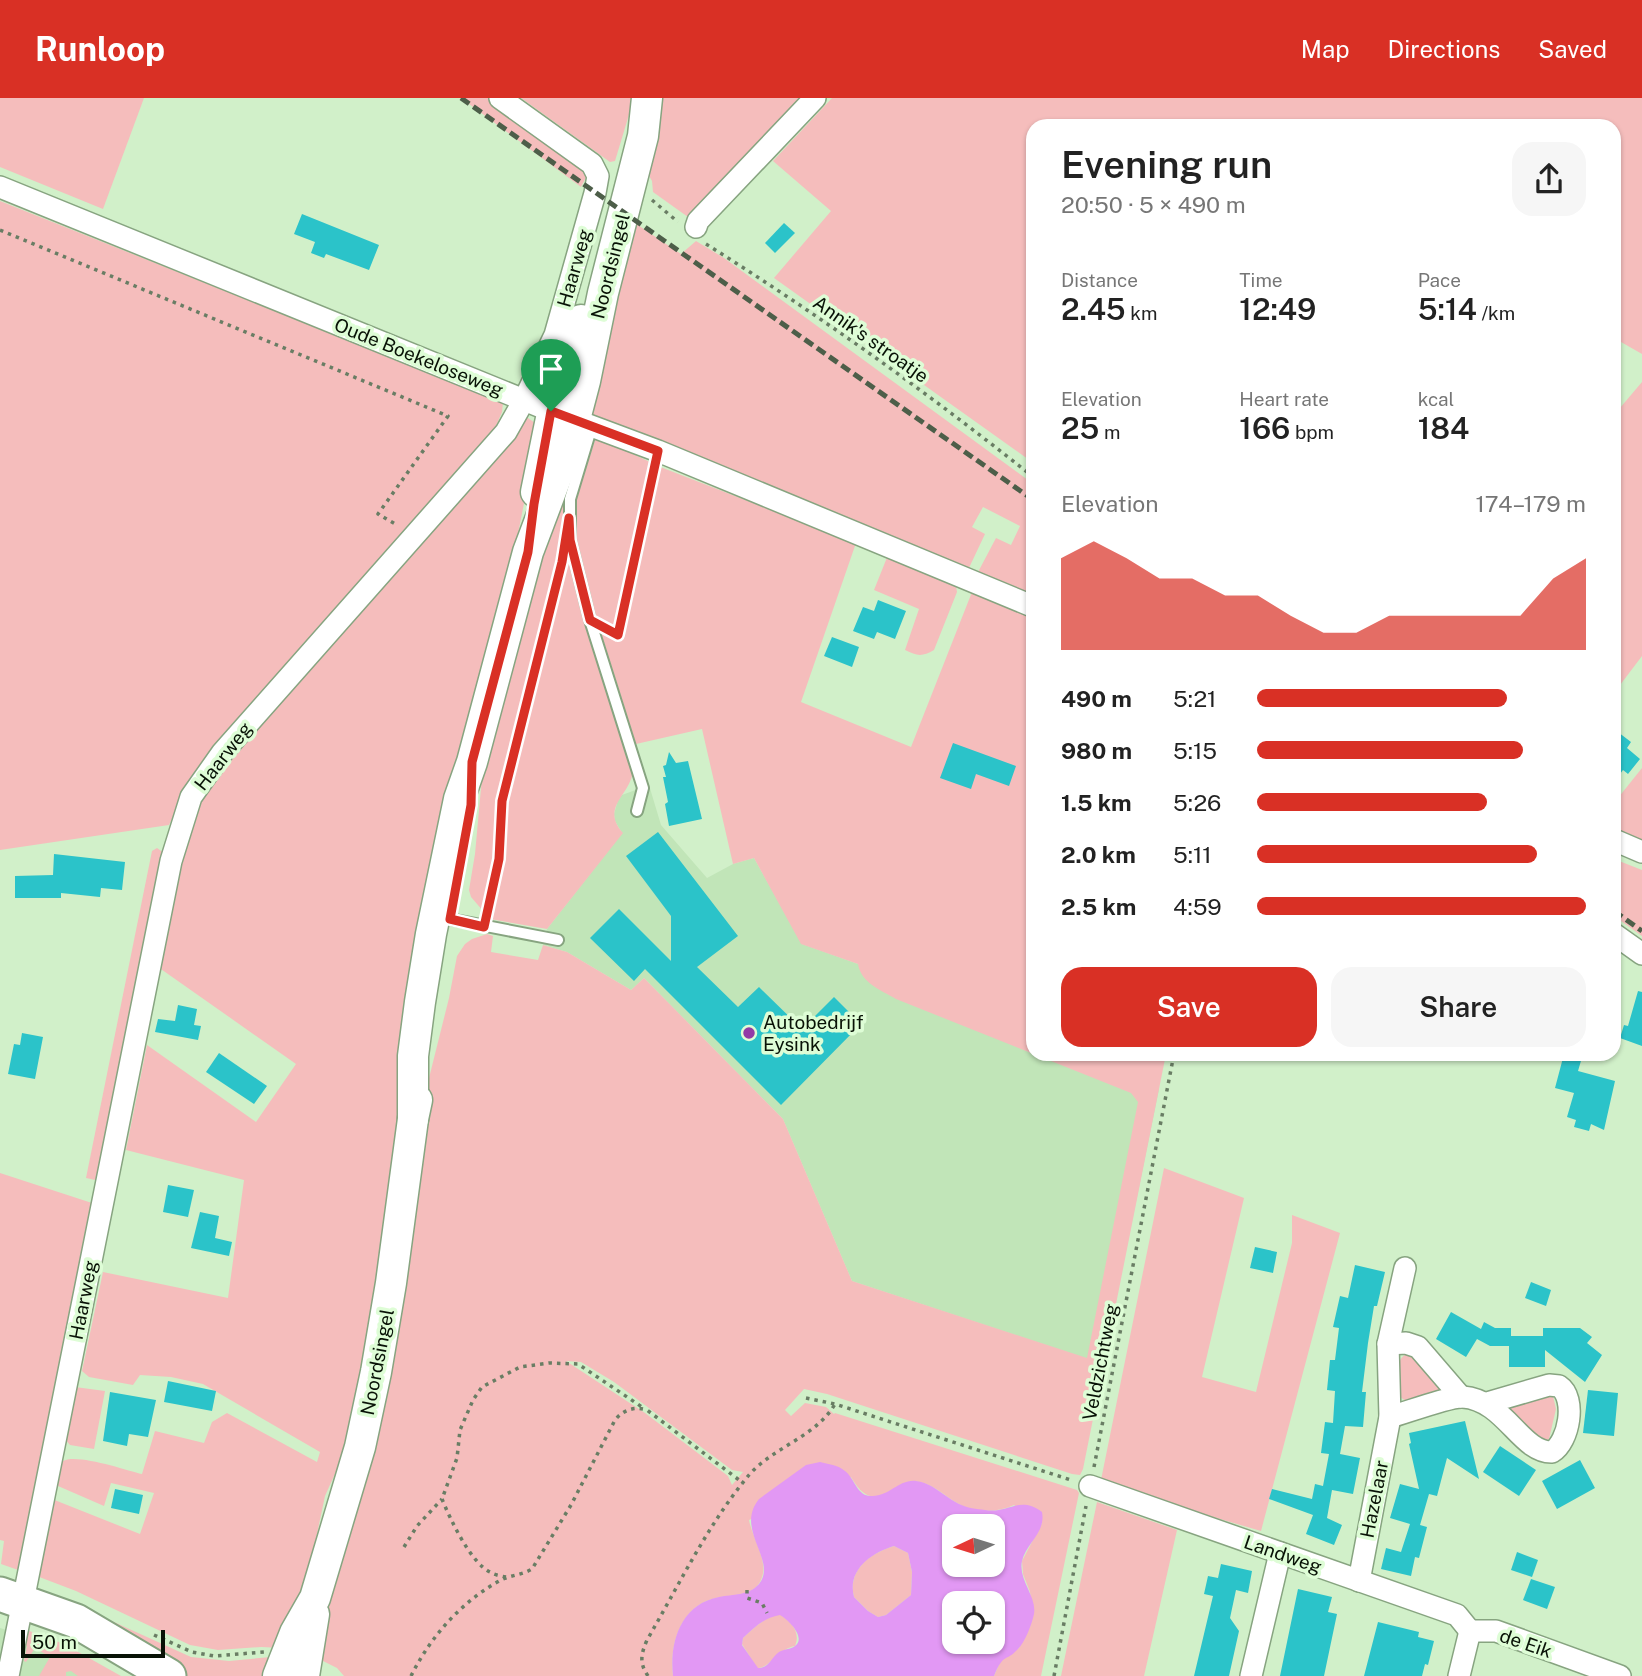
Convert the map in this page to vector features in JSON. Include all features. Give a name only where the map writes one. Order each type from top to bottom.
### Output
[{"type":"main road","name":"Noordsingel","points":[[413,1119],[413,1056],[431,934],[459,799],[472,762],[528,552],[534,504],[561,414],[631,124],[645,98]]},
{"type":"main road","name":"Noordsingel","points":[[290,1669],[314,1625],[314,1598],[360,1447],[376,1371],[413,1119],[426,1066],[471,805],[472,762]]},
{"type":"main road","points":[[10,1608],[132,1676]]},
{"type":"main road","points":[[10,1608],[76,1621],[169,1676]]},
{"type":"street","name":"Haarweg","points":[[8,1676],[10,1608],[171,861],[191,797],[222,753],[506,432],[561,414],[555,335],[598,176],[592,164],[500,98]]},
{"type":"street","points":[[696,227],[698,221],[815,98]]},
{"type":"street","name":"Oude Boekeloseweg","points":[[0,187],[658,451],[1026,604]]},
{"type":"street","points":[[1621,843],[1642,852]]},
{"type":"street","points":[[1621,939],[1642,954]]},
{"type":"street","name":"Hazelaar","points":[[1359,1581],[1390,1417],[1388,1343],[1405,1268]]},
{"type":"street","points":[[1388,1343],[1418,1346],[1461,1397]]},
{"type":"street","points":[[1390,1417],[1461,1397],[1487,1403]]},
{"type":"street","name":"Landweg","points":[[1090,1486],[1457,1615],[1470,1631]]},
{"type":"street","points":[[1251,1676],[1280,1553]]},
{"type":"street","points":[[1459,1676],[1470,1631]]},
{"type":"street","name":"de Eik","points":[[1470,1631],[1496,1631],[1620,1676]]},
{"type":"lane","points":[[561,414],[570,499],[570,540],[590,620],[643,788],[637,811]]},
{"type":"lane","points":[[450,919],[558,940]]},
{"type":"path","name":"Annik's stroatje","points":[[696,227],[703,243],[771,285],[861,348],[1026,471]]},
{"type":"path","points":[[0,230],[448,416],[378,514],[414,536]]},
{"type":"path","points":[[590,620],[618,635],[658,451]]},
{"type":"path","points":[[484,927],[499,859],[502,801],[562,562]]},
{"type":"path","name":"Veldzichtweg","points":[[1054,1676],[1173,1061]]},
{"type":"path","points":[[404,1547],[417,1526],[442,1499],[457,1458],[460,1430],[482,1387],[520,1367],[550,1363],[578,1364],[647,1410],[743,1483]]},
{"type":"path","points":[[806,1398],[1090,1486]]},
{"type":"path","points":[[648,1676],[641,1665],[641,1653],[647,1640],[705,1540],[743,1483],[759,1466],[824,1421],[835,1405]]},
{"type":"path","points":[[411,1676],[421,1657],[470,1599],[506,1577],[526,1573],[538,1561],[571,1505],[615,1420],[629,1410],[647,1410]]},
{"type":"path","points":[[442,1499],[453,1527],[476,1558],[488,1572],[506,1577]]},
{"type":"path","points":[[747,1590],[747,1598],[762,1602],[767,1613]]},
{"type":"path","points":[[151,1633],[192,1652],[214,1656],[259,1652],[290,1669]]},
{"type":"shaded area","points":[[0,98],[144,98],[103,209],[0,167]]},
{"type":"shaded area","points":[[461,98],[497,98],[592,166],[581,187]]},
{"type":"shaded area","points":[[521,98],[634,98],[615,161],[610,162]]},
{"type":"shaded area","points":[[656,98],[801,98],[688,217],[653,192],[648,174]]},
{"type":"shaded area","points":[[832,98],[1642,98],[1642,354],[1621,342],[1621,119],[1026,119],[1026,458],[774,278],[831,211],[773,161]]},
{"type":"shaded area","points":[[0,201],[503,402],[502,412],[489,442],[189,783],[169,825],[0,850]]},
{"type":"shaded area","points":[[629,219],[681,254],[696,241],[724,258],[1026,479],[1026,594],[977,574],[996,538],[1011,545],[1020,526],[983,507],[972,527],[985,534],[968,570],[584,412]]},
{"type":"shaded area","points":[[1642,382],[1642,656],[1621,684],[1621,407]]},
{"type":"shaded area","points":[[521,418],[528,418],[535,423],[538,433],[400,1127],[357,1410],[342,1458],[325,1496],[306,1586],[284,1648],[218,1650],[190,1645],[76,1591],[34,1575],[52,1499],[140,1534],[154,1493],[111,1483],[104,1506],[58,1486],[57,1471],[63,1461],[79,1459],[142,1474],[155,1431],[204,1443],[212,1422],[227,1413],[317,1462],[320,1452],[203,1384],[171,1377],[140,1375],[133,1385],[89,1377],[82,1371],[103,1272],[228,1298],[244,1180],[126,1150],[147,1045],[256,1122],[296,1064],[158,967],[187,829],[199,801],[225,761]]},
{"type":"shaded area","points":[[579,428],[563,518],[564,541],[584,618],[633,771],[615,809],[614,816],[623,833],[547,929],[490,919],[471,897],[469,890],[483,766]]},
{"type":"shaded area","points":[[596,437],[663,468],[856,543],[801,702],[911,747],[972,592],[1026,615],[1026,1051],[896,999],[867,981],[858,964],[801,944],[754,858],[733,864],[702,729],[636,744],[575,540],[576,500]]},
{"type":"shaded area","points":[[888,555],[956,586],[957,592],[934,650],[926,654],[905,650],[919,609],[874,590]]},
{"type":"shaded area","points":[[1642,768],[1642,846],[1621,838],[1621,794]]},
{"type":"shaded area","points":[[649,785],[661,825],[707,878],[733,864],[754,858],[802,944],[858,964],[1026,1051],[1026,1061],[1057,1061],[1159,1089],[1103,1364],[852,1281],[783,1119],[644,978],[631,990],[567,952],[543,945],[547,929],[622,833],[614,814],[622,795]]},
{"type":"shaded area","points":[[157,848],[164,853],[100,1181],[86,1178],[152,851]]},
{"type":"shaded area","points":[[1621,862],[1642,870],[1642,936],[1621,921]]},
{"type":"shaded area","points":[[487,934],[493,936],[491,952],[538,960],[543,945],[567,952],[631,990],[644,978],[783,1119],[852,1281],[1087,1358],[1138,1102],[1131,1093],[1051,1061],[1165,1061],[1080,1475],[827,1394],[804,1389],[785,1410],[791,1416],[805,1403],[826,1407],[834,1414],[1077,1490],[1079,1493],[1041,1676],[994,1676],[1001,1660],[1019,1648],[1033,1616],[1022,1561],[1042,1523],[1014,1505],[993,1511],[970,1509],[920,1482],[911,1482],[885,1494],[869,1496],[860,1490],[851,1477],[749,1520],[763,1563],[762,1577],[751,1591],[708,1600],[688,1615],[676,1637],[673,1676],[344,1676],[337,1668],[319,1659],[323,1606],[426,1090],[457,956],[472,939]],"holes":[[[566,1361],[581,1362],[614,1382],[732,1470],[743,1472],[732,1485],[728,1476],[645,1413]]]},
{"type":"shaded area","points":[[1164,1168],[1244,1198],[1202,1377],[1256,1392],[1292,1243],[1292,1215],[1340,1233],[1261,1531],[1172,1505],[1101,1480]]},
{"type":"shaded area","points":[[0,1173],[95,1204],[21,1571],[1,1564],[4,1541],[0,1540]]},
{"type":"shaded area","points":[[1406,1354],[1413,1354],[1443,1383],[1441,1394],[1407,1402],[1399,1396],[1398,1367]]},
{"type":"shaded area","points":[[75,1387],[105,1391],[94,1449],[70,1445],[63,1437]]},
{"type":"shaded area","points":[[1545,1393],[1553,1396],[1556,1409],[1549,1439],[1543,1442],[1502,1404]]},
{"type":"shaded area","points":[[820,1462],[845,1471],[866,1495],[877,1496],[904,1483],[916,1481],[928,1484],[959,1504],[969,1507],[993,1511],[1020,1505],[1034,1507],[1042,1512],[1041,1526],[1024,1555],[1021,1568],[1034,1607],[1028,1633],[1021,1646],[1003,1661],[994,1676],[673,1676],[673,1650],[680,1626],[687,1616],[706,1601],[745,1593],[759,1584],[764,1565],[751,1522],[759,1499],[806,1465]],"holes":[[[894,1546],[908,1553],[912,1572],[911,1595],[886,1615],[878,1617],[854,1597],[854,1579],[869,1558]],[[780,1615],[791,1624],[799,1638],[798,1642],[794,1647],[779,1652],[765,1666],[758,1668],[742,1645],[743,1638],[769,1618]]]},
{"type":"shaded area","points":[[1097,1502],[1177,1530],[1144,1676],[1061,1676]]},
{"type":"shaded area","points":[[894,1546],[908,1553],[912,1572],[911,1595],[886,1615],[878,1617],[854,1597],[854,1578],[869,1558]]},
{"type":"shaded area","points":[[83,1608],[191,1657],[229,1661],[271,1657],[270,1676],[182,1676]]},
{"type":"shaded area","points":[[780,1614],[796,1632],[795,1646],[757,1668],[742,1644],[743,1638],[764,1620]]},
{"type":"shaded area","points":[[0,1628],[7,1630],[89,1676],[0,1676]]},
{"type":"shaded area","points":[[24,1629],[64,1644],[121,1676],[78,1676],[71,1671],[66,1672],[66,1676],[39,1676],[50,1657],[35,1648],[26,1662],[24,1661],[27,1646],[21,1644]]},
{"type":"building","points":[[302,214],[379,245],[369,270],[326,254],[324,258],[311,253],[315,242],[294,234]]},
{"type":"building","points":[[784,223],[795,233],[775,253],[765,243]]},
{"type":"building","points":[[878,600],[906,611],[895,639],[877,632],[874,639],[853,631],[863,607],[874,611]]},
{"type":"building","points":[[832,637],[859,647],[852,667],[824,656]]},
{"type":"building","points":[[1621,734],[1631,742],[1627,748],[1640,759],[1628,774],[1623,770],[1621,773]]},
{"type":"building","points":[[953,743],[1016,766],[1009,786],[976,774],[971,789],[940,778]]},
{"type":"building","points":[[669,752],[676,763],[688,761],[702,819],[669,826],[663,766],[666,765]]},
{"type":"building","points":[[658,832],[738,936],[697,967],[738,1007],[759,987],[802,1029],[834,997],[861,1024],[781,1105],[645,969],[634,981],[590,938],[619,909],[671,961],[671,916],[626,856]]},
{"type":"building","points":[[54,854],[125,862],[122,890],[101,888],[100,897],[61,893],[61,898],[15,898],[15,876],[53,875]]},
{"type":"building","points":[[1638,991],[1642,992],[1642,1046],[1621,1038],[1624,1025],[1628,1026]]},
{"type":"building","points":[[178,1005],[197,1009],[194,1025],[201,1026],[198,1040],[155,1032],[158,1019],[175,1021]]},
{"type":"building","points":[[22,1033],[43,1037],[35,1079],[8,1074],[14,1044],[20,1045]]},
{"type":"building","points":[[219,1053],[267,1086],[254,1104],[206,1072]]},
{"type":"building","points":[[1562,1061],[1581,1061],[1578,1071],[1615,1081],[1604,1130],[1591,1124],[1589,1131],[1574,1127],[1576,1120],[1567,1117],[1574,1093],[1555,1088]]},
{"type":"building","points":[[168,1185],[194,1190],[188,1217],[163,1212]]},
{"type":"building","points":[[200,1212],[219,1216],[215,1238],[232,1242],[229,1256],[191,1248]]},
{"type":"building","points":[[1255,1247],[1277,1252],[1273,1273],[1250,1268]]},
{"type":"building","points":[[1355,1265],[1385,1272],[1377,1306],[1374,1306],[1368,1343],[1362,1392],[1366,1392],[1363,1427],[1345,1426],[1340,1454],[1360,1458],[1353,1494],[1332,1490],[1327,1518],[1342,1525],[1334,1545],[1306,1534],[1313,1515],[1269,1499],[1272,1489],[1312,1499],[1315,1484],[1323,1486],[1329,1454],[1321,1453],[1325,1422],[1333,1423],[1335,1391],[1327,1390],[1330,1360],[1335,1360],[1339,1328],[1333,1327],[1340,1296],[1348,1298]]},
{"type":"building","points":[[1531,1282],[1551,1290],[1546,1306],[1525,1298]]},
{"type":"building","points":[[1451,1312],[1481,1329],[1484,1322],[1495,1328],[1511,1328],[1511,1336],[1543,1336],[1543,1328],[1580,1328],[1592,1337],[1587,1343],[1602,1355],[1585,1382],[1545,1350],[1545,1367],[1509,1367],[1509,1346],[1490,1346],[1477,1339],[1466,1357],[1436,1339]]},
{"type":"building","points":[[168,1381],[216,1391],[212,1411],[164,1402]]},
{"type":"building","points":[[1588,1390],[1618,1393],[1614,1436],[1583,1433]]},
{"type":"building","points":[[110,1392],[156,1400],[148,1437],[129,1434],[127,1446],[103,1441]]},
{"type":"building","points":[[1465,1421],[1479,1479],[1447,1458],[1437,1496],[1429,1494],[1420,1525],[1427,1527],[1411,1576],[1381,1569],[1386,1548],[1401,1552],[1410,1524],[1390,1518],[1400,1484],[1419,1489],[1409,1433]]},
{"type":"building","points":[[1500,1446],[1536,1470],[1519,1496],[1483,1472]]},
{"type":"building","points":[[1580,1460],[1595,1488],[1557,1509],[1542,1481]]},
{"type":"building","points":[[115,1489],[143,1495],[139,1514],[111,1508]]},
{"type":"building","points":[[1517,1552],[1538,1560],[1532,1577],[1511,1570]]},
{"type":"building","points":[[1221,1564],[1252,1571],[1248,1593],[1236,1590],[1230,1618],[1239,1631],[1229,1676],[1194,1676],[1213,1596],[1204,1594],[1208,1576],[1218,1578]]},
{"type":"building","points":[[1531,1579],[1555,1587],[1547,1609],[1523,1600]]},
{"type":"building","points":[[1298,1589],[1332,1597],[1328,1612],[1337,1614],[1324,1676],[1280,1676]]},
{"type":"building","points":[[1378,1622],[1419,1632],[1418,1637],[1434,1641],[1428,1665],[1425,1664],[1422,1676],[1364,1676]]},
{"type":"railway","points":[[461,98],[1026,495]]},
{"type":"railway","points":[[1621,916],[1642,931]]},
{"type":"place","name":"Autobedrijf Eysink","points":[[749,1033]]},
{"type":"route","points":[[551,411],[658,451],[618,635],[590,620],[570,540],[569,518],[562,562],[502,801],[499,859],[484,927],[450,919],[471,805],[472,762],[528,552],[551,411]]}]
